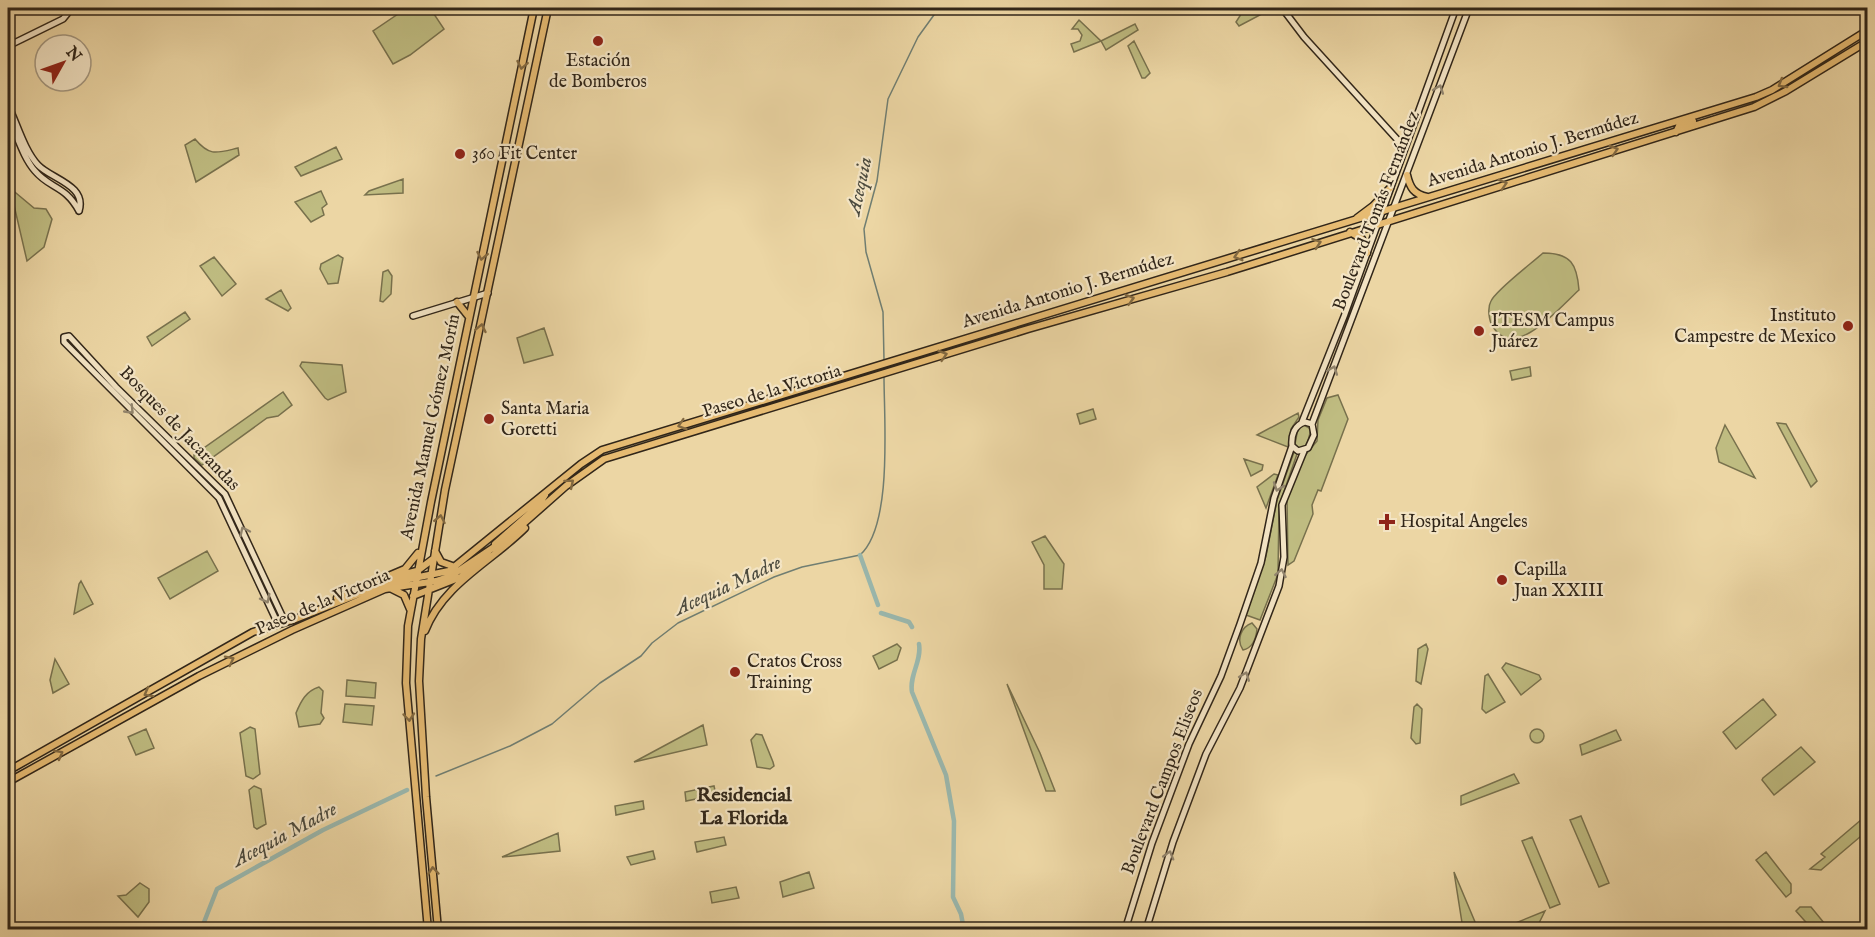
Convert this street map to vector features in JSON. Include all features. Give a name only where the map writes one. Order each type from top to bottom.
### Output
[{"type":"main road","points":[[8,45],[63,19],[72,8]]},
{"type":"main road","name":"Avenida Manuel Gómez Morín","points":[[428,930],[406,679],[410,610],[534,8]]},
{"type":"main road","name":"Avenida Manuel Gómez Morín","points":[[438,930],[419,681],[421,639],[428,583],[459,426],[548,8]]},
{"type":"main road","points":[[1282,8],[1308,42],[1405,148]]},
{"type":"main road","name":"Boulevard Tomás Fernández","points":[[1292,446],[1293,433],[1302,422],[1347,308],[1456,8]]},
{"type":"main road","name":"Boulevard Tomás Fernández","points":[[1304,451],[1312,440],[1312,424],[1469,8]]},
{"type":"main road","name":"Avenida Antonio J. Bermúdez","points":[[416,577],[428,583],[455,567],[602,450],[1706,113],[1767,92],[1868,30]]},
{"type":"main road","name":"Avenida Antonio J. Bermúdez","points":[[884,374],[1763,104],[1868,41]]},
{"type":"main road","points":[[1828,65],[1844,52],[1844,45]]},
{"type":"main road","points":[[1810,76],[1825,57]]},
{"type":"main road","points":[[8,105],[34,160],[73,189],[79,199],[79,211],[65,191],[33,170],[8,117]]},
{"type":"main road","points":[[1676,132],[1679,126],[1700,119],[1706,113]]},
{"type":"main road","points":[[508,130],[515,138],[521,138]]},
{"type":"main road","points":[[506,144],[518,153]]},
{"type":"main road","points":[[1407,175],[1412,190],[1419,195],[1430,197]]},
{"type":"main road","points":[[1353,221],[1373,206],[1391,185],[1396,188],[1403,186]]},
{"type":"main road","points":[[1350,232],[1362,239],[1367,253]]},
{"type":"main road","points":[[1150,282],[1153,293]]},
{"type":"main road","points":[[413,316],[489,293]]},
{"type":"main road","points":[[457,302],[469,317]]},
{"type":"main road","points":[[1347,308],[1356,311]]},
{"type":"main road","name":"Bosques de Jacarandas","points":[[64,336],[69,336],[94,368],[225,494],[285,622]]},
{"type":"main road","points":[[94,368],[219,498],[278,624]]},
{"type":"main road","name":"Paseo de la Victoria","points":[[493,546],[535,515],[566,486],[604,459],[884,374]]},
{"type":"main road","points":[[1302,422],[1312,424]]},
{"type":"main road","points":[[447,423],[453,428],[459,426]]},
{"type":"main road","points":[[445,436],[455,446]]},
{"type":"main road","points":[[1292,446],[1298,451],[1304,451]]},
{"type":"main road","name":"Boulevard Campos Eliseos","points":[[1125,930],[1152,843],[1185,755],[1232,646],[1261,563],[1274,498],[1292,446]]},
{"type":"main road","name":"Boulevard Campos Eliseos","points":[[1146,930],[1173,842],[1206,754],[1240,688],[1279,586],[1283,564],[1282,505],[1304,451]]},
{"type":"main road","points":[[413,596],[428,583],[461,577],[541,502],[547,492]]},
{"type":"main road","points":[[421,639],[438,603],[514,539],[535,515]]},
{"type":"main road","points":[[300,617],[308,609],[405,568],[415,559],[423,541]]},
{"type":"main road","points":[[435,551],[441,562],[455,567]]},
{"type":"main road","points":[[300,617],[348,598],[376,583],[416,577],[433,559]]},
{"type":"main road","points":[[249,565],[258,561]]},
{"type":"main road","name":"Paseo de la Victoria","points":[[8,782],[211,669],[332,612],[416,577]]},
{"type":"main road","points":[[386,589],[402,592],[410,610]]},
{"type":"main road","points":[[332,612],[348,598]]},
{"type":"main road","name":"Paseo de la Victoria","points":[[8,771],[253,632],[300,617]]},
{"type":"main road","points":[[406,658],[413,666],[419,663]]},
{"type":"main road","points":[[206,660],[211,669]]},
{"type":"main road","points":[[406,679],[414,676],[419,681]]},
{"type":"shaded area","points":[[407,8],[430,8],[444,29],[410,55],[393,64],[373,31]]},
{"type":"shaded area","points":[[1245,8],[1273,8],[1239,26],[1236,22]]},
{"type":"shaded area","points":[[1079,20],[1101,41],[1074,52],[1071,44],[1080,41],[1082,35],[1078,29],[1072,29]]},
{"type":"shaded area","points":[[1135,24],[1138,30],[1106,50],[1101,41]]},
{"type":"shaded area","points":[[1134,41],[1150,73],[1145,78],[1142,78],[1128,46]]},
{"type":"shaded area","points":[[195,139],[205,149],[214,152],[238,148],[239,155],[196,182],[185,145]]},
{"type":"shaded area","points":[[336,147],[342,159],[301,176],[295,167]]},
{"type":"shaded area","points":[[403,179],[403,193],[365,195],[369,191]]},
{"type":"shaded area","points":[[10,188],[34,208],[46,209],[52,219],[44,247],[27,261]]},
{"type":"shaded area","points":[[321,191],[327,204],[322,208],[324,215],[311,222],[295,202]]},
{"type":"shaded area","points":[[1543,253],[1560,255],[1571,262],[1579,290],[1537,328],[1525,335],[1513,338],[1502,336],[1490,321],[1491,301]]},
{"type":"shaded area","points":[[338,255],[343,258],[338,283],[328,284],[320,269],[321,264]]},
{"type":"shaded area","points":[[214,257],[236,284],[222,296],[200,266]]},
{"type":"shaded area","points":[[388,270],[392,276],[391,294],[383,302],[380,301],[383,272]]},
{"type":"shaded area","points":[[281,290],[291,308],[288,311],[266,299]]},
{"type":"shaded area","points":[[185,312],[190,319],[152,346],[147,337]]},
{"type":"shaded area","points":[[544,328],[553,355],[524,363],[517,338]]},
{"type":"shaded area","points":[[302,362],[342,365],[346,392],[328,400],[325,398],[300,366]]},
{"type":"shaded area","points":[[1530,367],[1531,376],[1512,380],[1510,371]]},
{"type":"shaded area","points":[[283,392],[292,405],[278,416],[267,418],[202,465],[194,458],[194,455]]},
{"type":"shaded area","points":[[1338,395],[1348,419],[1321,491],[1318,490],[1312,505],[1313,514],[1294,561],[1288,565],[1287,498],[1303,458],[1317,441],[1318,420],[1327,398]]},
{"type":"shaded area","points":[[1093,409],[1096,419],[1080,424],[1077,414]]},
{"type":"shaded area","points":[[1298,413],[1299,417],[1291,429],[1288,447],[1257,435]]},
{"type":"shaded area","points":[[1777,423],[1786,424],[1817,481],[1811,487]]},
{"type":"shaded area","points":[[1304,425],[1311,429],[1307,445],[1299,449],[1295,444],[1298,428]]},
{"type":"shaded area","points":[[1725,425],[1755,478],[1719,462],[1716,448]]},
{"type":"shaded area","points":[[1294,452],[1297,454],[1279,506],[1278,574],[1260,620],[1246,615],[1266,556],[1277,500]]},
{"type":"shaded area","points":[[1244,459],[1263,465],[1262,470],[1251,476]]},
{"type":"shaded area","points":[[1274,474],[1278,475],[1266,508],[1257,487]]},
{"type":"shaded area","points":[[1045,536],[1064,564],[1062,589],[1044,589],[1044,565],[1032,542]]},
{"type":"shaded area","points":[[207,551],[218,571],[170,599],[158,578]]},
{"type":"shaded area","points":[[81,581],[93,604],[74,614],[79,584]]},
{"type":"shaded area","points":[[1252,623],[1257,629],[1255,640],[1252,645],[1243,650],[1240,642],[1241,634]]},
{"type":"shaded area","points":[[897,644],[901,648],[897,660],[879,669],[873,656]]},
{"type":"shaded area","points":[[1426,644],[1428,649],[1421,684],[1416,681],[1418,649]]},
{"type":"shaded area","points":[[55,659],[69,684],[53,693],[50,680]]},
{"type":"shaded area","points":[[1506,663],[1539,675],[1541,679],[1521,695],[1502,668]]},
{"type":"shaded area","points":[[1488,674],[1505,702],[1486,713],[1482,709],[1485,676]]},
{"type":"shaded area","points":[[347,680],[376,683],[375,698],[346,696]]},
{"type":"shaded area","points":[[1007,684],[1040,753],[1055,791],[1046,791]]},
{"type":"shaded area","points":[[319,687],[323,691],[321,713],[324,718],[320,724],[299,727],[296,713],[300,704],[307,694]]},
{"type":"shaded area","points":[[1763,699],[1776,715],[1736,749],[1723,732]]},
{"type":"shaded area","points":[[345,704],[374,706],[372,725],[343,722]]},
{"type":"shaded area","points":[[1417,704],[1422,709],[1420,743],[1416,744],[1411,738],[1414,707]]},
{"type":"shaded area","points":[[703,725],[707,745],[634,762]]},
{"type":"shaded area","points":[[250,727],[255,729],[260,774],[253,779],[246,776],[240,733]]},
{"type":"shaded area","points":[[146,729],[154,748],[136,755],[128,737]]},
{"type":"shaded area","points":[[1534,729],[1540,729],[1544,736],[1540,743],[1534,743],[1530,739],[1530,733]]},
{"type":"shaded area","points":[[1616,730],[1621,740],[1582,755],[1580,745]]},
{"type":"shaded area","points":[[756,734],[762,735],[773,762],[774,766],[770,769],[757,767],[751,740]]},
{"type":"shaded area","points":[[1801,747],[1815,762],[1774,795],[1762,780],[1763,778]]},
{"type":"shaded area","points":[[1514,774],[1519,783],[1461,805],[1461,796]]},
{"type":"shaded area","points":[[254,786],[261,789],[266,824],[257,829],[254,827],[249,790]]},
{"type":"shaded area","points":[[714,786],[716,795],[686,801],[685,792]]},
{"type":"shaded area","points":[[643,801],[644,809],[616,815],[615,806]]},
{"type":"shaded area","points":[[1581,816],[1609,883],[1599,887],[1570,820]]},
{"type":"shaded area","points":[[1862,819],[1867,826],[1867,831],[1821,870],[1810,869],[1825,857],[1821,854]]},
{"type":"shaded area","points":[[558,833],[560,851],[502,857]]},
{"type":"shaded area","points":[[724,837],[726,845],[697,852],[695,842]]},
{"type":"shaded area","points":[[1532,837],[1560,904],[1550,908],[1522,841]]},
{"type":"shaded area","points":[[653,851],[655,859],[631,865],[627,857]]},
{"type":"shaded area","points":[[1766,852],[1791,884],[1791,893],[1786,897],[1756,860]]},
{"type":"shaded area","points":[[809,872],[814,888],[783,897],[780,882]]},
{"type":"shaded area","points":[[1454,872],[1478,929],[1463,929]]},
{"type":"shaded area","points":[[140,883],[149,889],[149,902],[138,917],[118,896],[126,895]]},
{"type":"shaded area","points":[[736,887],[739,898],[712,903],[710,892]]},
{"type":"shaded area","points":[[1800,907],[1811,907],[1829,929],[1812,929],[1796,911]]},
{"type":"shaded area","points":[[1545,911],[1537,927],[1532,928],[1518,922]]},
{"type":"waterway","name":"Acequia","points":[[884,360],[883,312],[866,252],[864,229],[877,181],[888,99],[918,37],[939,8]]},
{"type":"waterway","name":"Acequia Madre","points":[[436,776],[510,746],[552,724],[600,683],[641,656],[652,643],[678,623],[774,577],[802,567],[860,555],[871,541],[878,521],[882,497],[885,445],[884,377]]},
{"type":"waterway","points":[[860,555],[878,605]]},
{"type":"waterway","points":[[881,613],[909,622],[912,627]]},
{"type":"waterway","points":[[919,644],[912,692],[946,775],[954,821],[953,897],[961,914],[964,930]]},
{"type":"waterway","name":"Acequia Madre","points":[[201,930],[217,889],[323,830],[407,790]]},
{"type":"place","name":"Estación de Bomberos","points":[[598,41]]},
{"type":"place","name":"360 Fit Center","points":[[460,154]]},
{"type":"place","name":"Instituto Campestre de Mexico","points":[[1848,326]]},
{"type":"place","name":"ITESM Campus Juárez","points":[[1479,331]]},
{"type":"place","name":"Santa Maria Goretti","points":[[489,419]]},
{"type":"place","name":"Hospital Angeles","points":[[1387,522]]},
{"type":"place","name":"Capilla Juan XXIII","points":[[1502,580]]},
{"type":"place","name":"Cratos Cross Training","points":[[735,672]]},
{"type":"district","name":"Residencial La Florida","points":[[744,806]]}]
